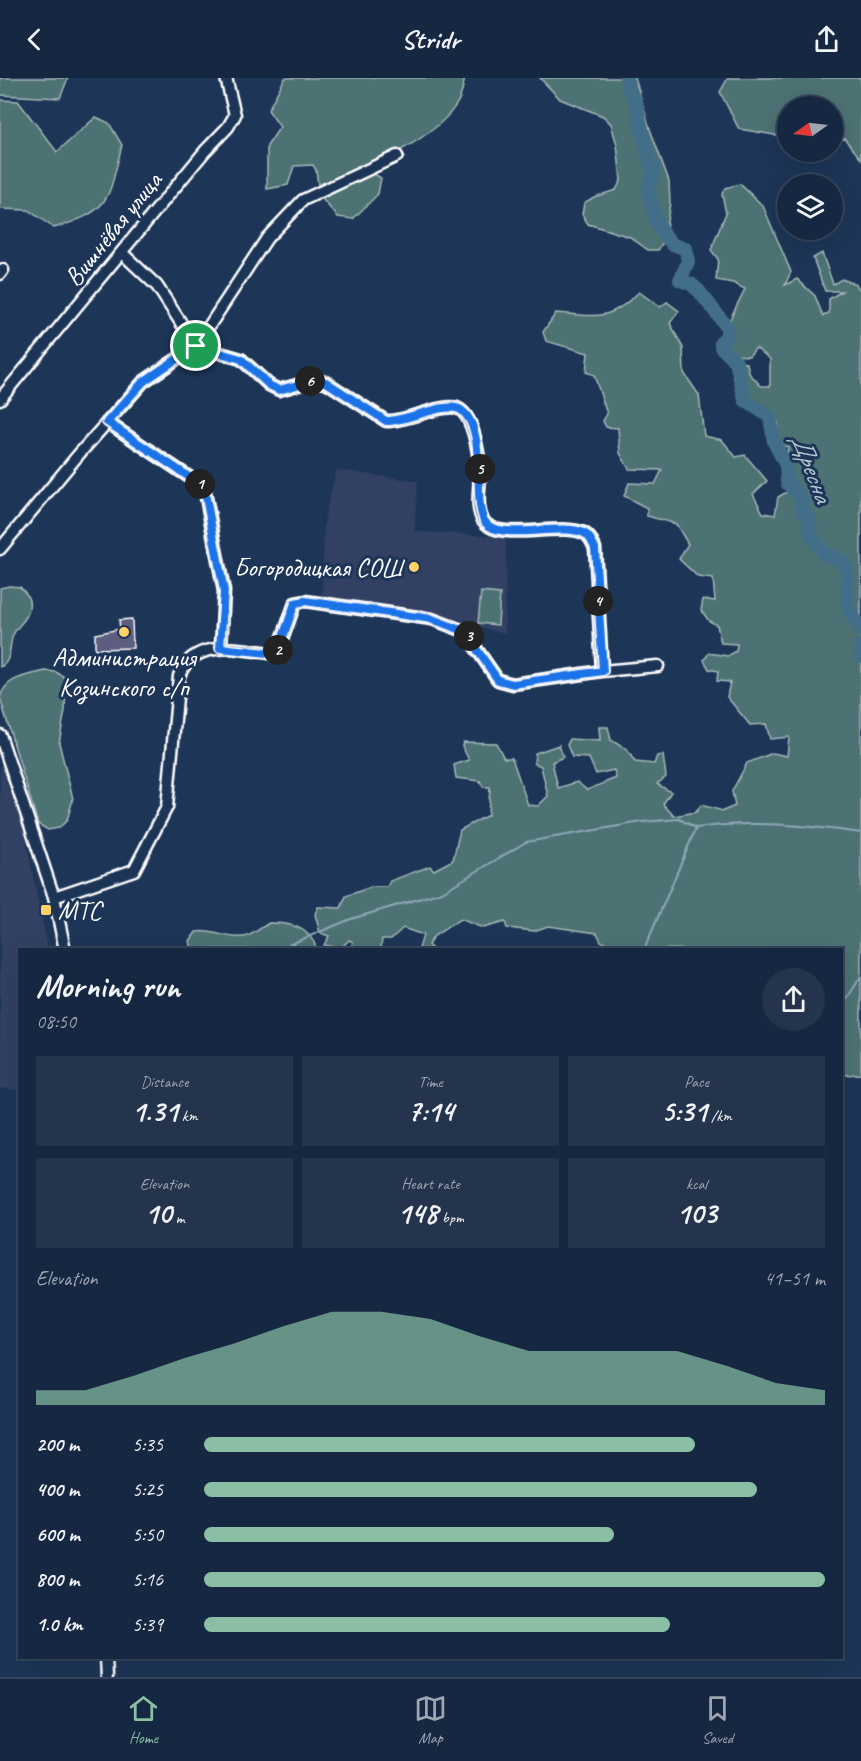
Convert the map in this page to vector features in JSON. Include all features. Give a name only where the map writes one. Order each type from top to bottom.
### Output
[{"type":"street","name":"Вишнёвая улица","points":[[0,399],[205,151],[228,127],[235,115],[226,78]]},
{"type":"street","points":[[0,549],[143,382],[196,346],[267,238],[303,200],[397,156]]},
{"type":"street","points":[[122,254],[157,286],[196,346],[241,359],[269,385],[279,390],[315,380],[326,382],[386,421],[396,421],[446,407],[461,410],[468,418],[475,442],[480,469],[480,511],[484,522],[497,530],[570,531],[584,533],[591,539],[595,548],[603,671]]},
{"type":"street","points":[[107,422],[204,487],[224,591],[220,648]]},
{"type":"street","points":[[54,897],[134,870],[167,807],[178,676],[181,669],[193,656],[220,648],[277,654],[295,603],[305,601],[432,619],[464,631],[498,680],[513,684],[603,671],[658,666]]},
{"type":"street","points":[[0,735],[54,897],[65,948]]},
{"type":"street","points":[[106,1659],[107,1677]]},
{"type":"shaded area","name":"Богородицкая СОШ","points":[[336,470],[418,481],[414,531],[506,537],[505,633],[434,617],[322,597],[324,521]]},
{"type":"shaded area","points":[[0,765],[23,826],[48,948],[18,948],[18,1090],[0,1088]]},
{"type":"green space","points":[[0,78],[68,78],[60,98],[0,95]]},
{"type":"green space","points":[[285,78],[465,78],[459,100],[449,115],[435,128],[400,151],[327,184],[325,182],[318,185],[313,165],[294,166],[288,185],[267,189],[267,146],[280,127],[268,110]]},
{"type":"green space","points":[[540,78],[635,78],[669,181],[670,203],[664,241],[658,250],[648,250],[630,237],[588,224],[582,214],[584,203],[616,190],[621,180],[617,145],[611,124],[603,116],[560,99]]},
{"type":"green space","points":[[728,78],[861,78],[861,159],[843,139],[843,96],[777,96],[777,135],[739,129],[720,92]]},
{"type":"green space","points":[[0,100],[18,101],[57,152],[96,117],[109,123],[122,145],[110,191],[97,209],[73,222],[54,228],[28,210],[0,209]]},
{"type":"green space","points":[[372,173],[381,178],[378,194],[353,219],[338,217],[323,200],[325,193]]},
{"type":"green space","points":[[740,184],[763,206],[791,272],[785,285],[797,279],[815,296],[823,316],[829,313],[829,299],[842,291],[825,291],[813,258],[822,253],[833,284],[842,279],[856,284],[861,292],[861,1074],[843,1075],[843,948],[615,948],[601,941],[597,933],[548,926],[534,931],[507,928],[505,922],[483,928],[460,919],[434,936],[428,945],[431,948],[419,948],[423,935],[403,928],[391,939],[382,939],[381,948],[351,948],[353,942],[349,940],[341,948],[324,945],[329,936],[320,933],[315,914],[318,907],[341,908],[346,896],[371,887],[387,887],[390,881],[430,866],[434,870],[453,860],[460,830],[488,815],[490,787],[483,787],[480,781],[456,778],[454,765],[469,760],[462,746],[463,742],[496,743],[504,758],[512,758],[528,805],[538,806],[548,796],[541,766],[534,763],[535,753],[559,745],[563,757],[552,762],[558,788],[577,782],[587,790],[616,778],[614,770],[596,774],[589,758],[572,757],[567,745],[570,739],[600,741],[599,727],[608,727],[611,740],[627,750],[635,762],[654,764],[657,756],[663,755],[666,777],[657,784],[671,792],[663,804],[674,816],[696,812],[701,805],[723,811],[735,806],[732,791],[747,763],[773,753],[787,756],[789,737],[770,739],[766,724],[750,725],[727,697],[730,682],[717,681],[718,671],[709,669],[704,660],[709,653],[728,656],[736,651],[737,644],[721,643],[717,625],[709,621],[701,610],[703,599],[715,601],[713,579],[698,577],[679,559],[688,544],[676,524],[647,516],[647,508],[624,496],[629,483],[655,484],[662,470],[629,469],[620,453],[618,428],[606,427],[603,421],[607,414],[594,375],[586,372],[588,353],[546,341],[543,332],[556,313],[592,316],[610,313],[639,292],[660,307],[667,302],[679,311],[670,323],[683,348],[684,373],[699,395],[704,436],[722,440],[736,457],[745,455],[767,481],[753,494],[763,513],[775,515],[778,497],[789,491],[783,472],[788,447],[777,444],[778,423],[751,405],[743,389],[747,384],[735,370],[738,362],[747,363],[749,373],[761,386],[770,386],[770,359],[756,348],[749,356],[733,355],[723,344],[730,319],[745,289],[733,283],[716,280],[718,259],[711,250],[726,213],[722,194],[725,188]]},
{"type":"green space","points":[[20,587],[28,596],[29,605],[27,615],[12,637],[9,657],[0,667],[0,588]]},
{"type":"green space","points":[[481,592],[500,594],[498,625],[478,623]]},
{"type":"green space","points":[[45,671],[56,672],[66,678],[65,711],[59,743],[73,799],[67,820],[59,828],[48,830],[38,824],[0,698],[6,686],[17,678]]},
{"type":"green space","points":[[269,923],[291,925],[309,935],[317,948],[192,948],[190,941],[196,932],[242,937],[251,935]]},
{"type":"building","name":"Администрация Козинского с/п","points":[[132,619],[133,648],[95,649],[95,634],[120,629],[119,620]]},
{"type":"waterway","name":"Дресна","points":[[626,78],[628,88],[636,102],[649,161],[654,168],[648,189],[657,225],[672,244],[686,249],[688,262],[680,280],[691,284],[699,291],[727,327],[727,336],[721,342],[721,347],[736,362],[745,400],[770,417],[774,442],[786,465],[787,483],[801,498],[803,511],[809,517],[810,534],[824,554],[841,561],[848,571],[848,609],[861,630]]},
{"type":"waterway","name":"Дресна","points":[[861,646],[861,656]]},
{"type":"waterway","points":[[281,948],[351,919],[442,892],[526,842],[642,822],[679,819],[696,828]]},
{"type":"waterway","points":[[645,948],[696,828],[737,824],[778,824],[861,833]]},
{"type":"waterway","points":[[843,1005],[861,976]]},
{"type":"place","name":"Богородицкая СОШ","points":[[414,567]]},
{"type":"place","name":"Администрация Козинского с/п","points":[[124,632]]},
{"type":"place","name":"МТС","points":[[46,910]]},
{"type":"route","points":[[196,346],[241,359],[269,385],[279,390],[315,380],[326,382],[386,421],[396,421],[446,407],[461,410],[472,427],[480,469],[480,511],[484,522],[489,527],[497,530],[570,531],[584,533],[591,539],[595,548],[603,671],[513,684],[498,680],[480,650],[464,631],[432,619],[305,601],[295,603],[277,654],[220,648],[224,591],[204,487],[107,422],[143,382],[196,346]]}]
